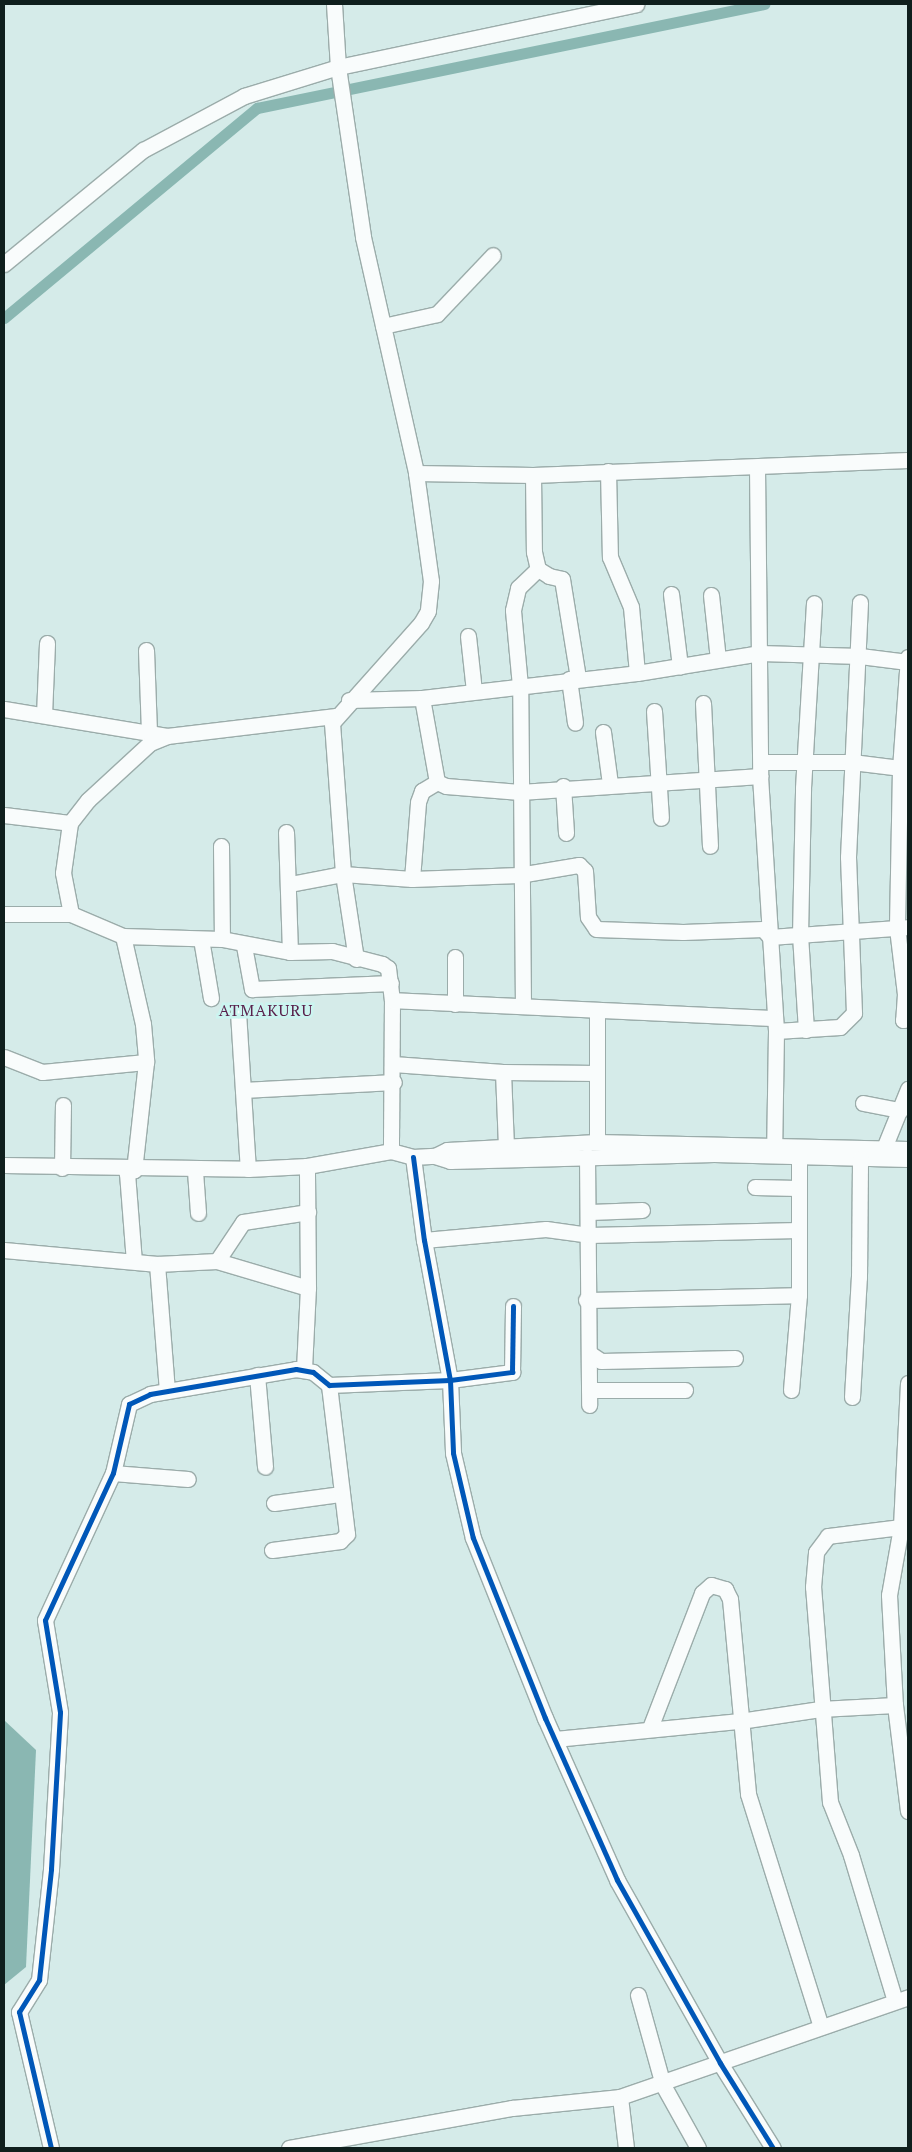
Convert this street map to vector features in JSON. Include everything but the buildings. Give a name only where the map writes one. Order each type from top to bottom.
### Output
[{"type":"street","points":[[334,4],[340,73],[363,237],[416,473],[431,581],[428,611],[422,623],[334,716],[331,732],[343,874],[356,959]]},
{"type":"street","points":[[4,264],[161,139],[244,96],[636,4]]},
{"type":"street","points":[[383,326],[437,314],[493,255]]},
{"type":"street","points":[[416,473],[533,475],[908,460]]},
{"type":"street","points":[[757,467],[761,769],[775,1025],[774,1150]]},
{"type":"street","points":[[608,471],[610,557],[631,606],[637,673]]},
{"type":"street","points":[[533,475],[533,541],[538,568],[549,576],[562,579],[574,678],[576,723]]},
{"type":"street","points":[[523,1006],[520,875],[520,686],[513,610],[518,588],[538,568]]},
{"type":"street","points":[[671,594],[680,666]]},
{"type":"street","points":[[711,595],[718,659]]},
{"type":"street","points":[[392,1000],[597,1010],[775,1025],[806,1030],[845,1025],[854,1013],[848,857],[852,762],[860,656],[860,602]]},
{"type":"street","points":[[806,1030],[800,935],[805,762],[814,603]]},
{"type":"street","points":[[468,636],[474,691]]},
{"type":"street","points":[[44,715],[47,643]]},
{"type":"street","points":[[146,650],[149,733]]},
{"type":"street","points":[[349,700],[422,698],[574,678],[637,673],[760,652],[860,656],[908,662]]},
{"type":"street","points":[[908,657],[904,769],[902,927],[905,994],[903,1020],[908,1019]]},
{"type":"street","points":[[422,698],[437,782]]},
{"type":"street","points":[[703,703],[710,846]]},
{"type":"street","points":[[4,708],[167,736]]},
{"type":"street","points":[[654,711],[661,818]]},
{"type":"street","points":[[71,914],[63,873],[70,823],[88,800],[150,743],[167,736],[334,716]]},
{"type":"street","points":[[603,732],[610,784]]},
{"type":"street","points":[[437,782],[446,786],[520,792],[563,786],[706,780],[805,762],[852,762],[904,769]]},
{"type":"street","points":[[412,879],[418,802],[422,792],[437,782]]},
{"type":"street","points":[[563,786],[566,834]]},
{"type":"street","points":[[4,815],[70,823]]},
{"type":"street","points":[[286,832],[290,884],[290,952]]},
{"type":"street","points":[[221,846],[222,940]]},
{"type":"street","points":[[290,884],[343,874],[412,879],[520,875],[584,867],[588,918],[596,929],[683,932],[763,929],[770,937]]},
{"type":"street","points":[[4,914],[71,914],[122,936],[222,940],[244,946],[290,952],[332,951],[388,968],[392,1000],[394,1082],[391,1151]]},
{"type":"street","points":[[770,937],[902,927]]},
{"type":"street","points":[[122,936],[143,1024],[146,1062],[134,1170]]},
{"type":"street","points":[[201,939],[211,998]]},
{"type":"street","points":[[244,946],[252,988],[391,983]]},
{"type":"street","points":[[455,1004],[456,957]]},
{"type":"street","points":[[597,1010],[597,1142]]},
{"type":"street","points":[[238,1012],[248,1169]]},
{"type":"street","points":[[4,1057],[42,1072],[146,1062]]},
{"type":"street","points":[[393,1064],[503,1072],[597,1072]]},
{"type":"street","points":[[503,1072],[506,1146]]},
{"type":"street","points":[[243,1090],[394,1082]]},
{"type":"street","points":[[884,1148],[908,1089]]},
{"type":"street","points":[[862,1103],[900,1110]]},
{"type":"street","points":[[62,1168],[63,1105]]},
{"type":"street","points":[[4,1165],[134,1170],[195,1171],[248,1169],[307,1166],[391,1151],[414,1157],[506,1146],[597,1142],[774,1150],[799,1156],[908,1159]]},
{"type":"street","points":[[441,1153],[450,1161],[774,1150],[908,1149]]},
{"type":"street","points":[[587,1156],[590,1212],[586,1300],[589,1398],[685,1390]]},
{"type":"street","points":[[791,1390],[799,1295],[799,1156]]},
{"type":"street","points":[[414,1157],[424,1240],[450,1380],[453,1453],[473,1538],[555,1739],[617,1880],[720,2063],[774,2148]]},
{"type":"street","points":[[852,1397],[859,1278],[860,1158]]},
{"type":"street","points":[[304,1369],[308,1288],[307,1166]]},
{"type":"street","points":[[134,1170],[127,1173],[134,1261]]},
{"type":"street","points":[[195,1171],[198,1213]]},
{"type":"street","points":[[755,1187],[798,1188]]},
{"type":"street","points":[[590,1212],[642,1210]]},
{"type":"street","points":[[217,1261],[243,1222],[308,1212]]},
{"type":"street","points":[[424,1240],[546,1229],[589,1235],[798,1230]]},
{"type":"street","points":[[4,1250],[157,1264],[217,1261],[308,1288]]},
{"type":"street","points":[[157,1264],[167,1391]]},
{"type":"street","points":[[586,1300],[799,1295]]},
{"type":"street","points":[[51,2148],[19,2012],[39,1980],[51,1870],[60,1712],[44,1620],[113,1473],[129,1404],[167,1391],[257,1375],[304,1369],[330,1385],[450,1380],[512,1372],[514,1306]]},
{"type":"street","points":[[589,1353],[602,1361],[735,1358]]},
{"type":"street","points":[[257,1375],[265,1467]]},
{"type":"street","points":[[908,1383],[901,1527],[888,1595],[901,1667],[895,1705],[908,1811]]},
{"type":"street","points":[[272,1550],[344,1539],[342,1494],[330,1385]]},
{"type":"street","points":[[113,1473],[188,1479]]},
{"type":"street","points":[[274,1503],[342,1494]]},
{"type":"street","points":[[289,2148],[528,2106],[620,2097],[663,2084],[902,1999],[851,1855],[830,1802],[820,1709],[813,1587],[816,1552],[828,1536],[901,1527]]},
{"type":"street","points":[[650,1728],[702,1593],[711,1585],[725,1589],[730,1599],[740,1721],[753,1815],[821,2027]]},
{"type":"street","points":[[555,1739],[650,1728],[740,1721],[820,1709],[895,1705]]},
{"type":"street","points":[[638,1995],[663,2084],[698,2148]]},
{"type":"street","points":[[620,2097],[626,2148]]},
{"type":"water","points":[[4,1720],[36,1750],[26,1967],[4,1985]]},
{"type":"waterway","points":[[4,318],[257,108],[764,4]]},
{"type":"cycle path","points":[[413,1157],[424,1240],[450,1380],[453,1453],[473,1538],[545,1718],[617,1880],[720,2063],[773,2148]]},
{"type":"cycle path","points":[[51,2148],[19,2012],[39,1980],[51,1869],[60,1712],[45,1620],[113,1473],[129,1404],[150,1394],[296,1369],[313,1372],[329,1385],[450,1380],[512,1372],[513,1306]]},
{"type":"district","name":"ATMAKURU","points":[[266,1010]]}]
